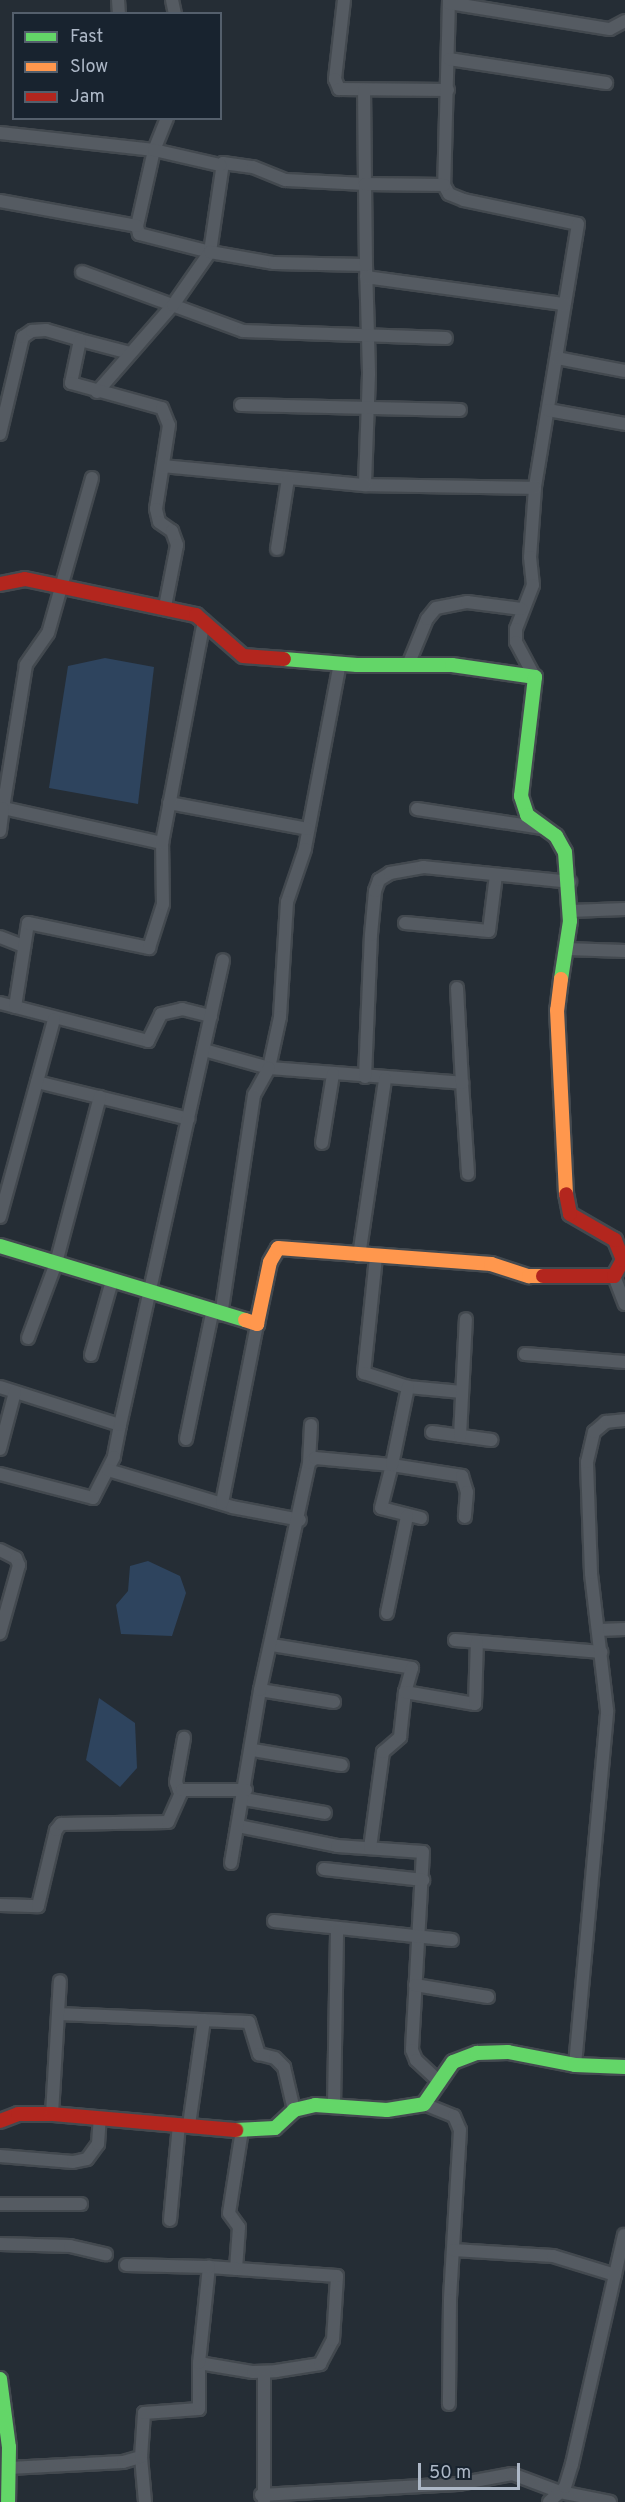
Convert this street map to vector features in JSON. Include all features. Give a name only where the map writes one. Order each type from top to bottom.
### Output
[{"type":"street","points":[[344,0],[336,86],[346,90],[448,90]]},
{"type":"street","points":[[614,1276],[623,1260],[615,1240],[570,1214],[567,1205],[557,1010],[570,911],[570,882],[565,852],[556,836],[527,815],[521,796],[535,677],[516,642],[522,609],[533,585],[530,557],[535,488],[578,224],[464,200],[449,194],[444,185],[449,2],[610,29],[625,21]]},
{"type":"street","points":[[449,58],[606,82]]},
{"type":"street","points":[[364,90],[368,337],[365,485]]},
{"type":"street","points":[[137,226],[154,150],[166,120]]},
{"type":"street","points":[[0,133],[154,150],[220,165],[229,161],[305,183],[444,185]]},
{"type":"street","points":[[97,392],[173,305],[210,252],[220,165]]},
{"type":"street","points":[[0,201],[137,226],[146,238],[210,252],[274,263],[366,271],[564,304]]},
{"type":"street","points":[[82,272],[243,331],[446,338]]},
{"type":"street","points":[[0,434],[23,337],[32,331],[46,330],[130,353]]},
{"type":"street","points":[[80,340],[71,383],[162,408],[169,426],[156,509],[159,522],[172,531],[177,545],[165,607]]},
{"type":"street","points":[[557,358],[625,371]]},
{"type":"street","points":[[241,405],[459,410]]},
{"type":"street","points":[[548,410],[625,424]]},
{"type":"street","points":[[163,466],[365,485],[535,488]]},
{"type":"street","points":[[0,831],[26,665],[48,633],[92,478]]},
{"type":"street","points":[[277,549],[288,479]]},
{"type":"street","points":[[0,584],[25,579],[165,607],[204,621],[243,656],[340,663],[452,665],[535,677]]},
{"type":"street","points":[[408,665],[427,620],[436,608],[467,602],[522,609]]},
{"type":"street","points":[[15,1007],[28,923],[149,948],[163,904],[162,843],[204,621]]},
{"type":"street","points":[[186,1439],[216,1314],[254,1095],[269,1068],[280,1017],[287,902],[308,829],[340,663]]},
{"type":"street","points":[[169,803],[308,829]]},
{"type":"street","points":[[3,808],[162,843]]},
{"type":"street","points":[[417,809],[544,828]]},
{"type":"street","points":[[365,1077],[370,935],[379,880],[390,873],[423,867],[570,882]]},
{"type":"street","points":[[405,923],[489,931],[496,874]]},
{"type":"street","points":[[570,911],[625,909]]},
{"type":"street","points":[[0,937],[24,946]]},
{"type":"street","points":[[566,949],[625,951]]},
{"type":"street","points":[[0,1474],[88,1498],[96,1495],[108,1470],[120,1425],[147,1292],[189,1119],[223,960]]},
{"type":"street","points":[[457,988],[468,1174]]},
{"type":"street","points":[[0,1003],[148,1041],[161,1014],[182,1009],[211,1017]]},
{"type":"street","points":[[0,1216],[54,1018]]},
{"type":"street","points":[[204,1050],[269,1068],[385,1079],[462,1083]]},
{"type":"street","points":[[322,1143],[333,1074]]},
{"type":"street","points":[[359,1256],[385,1079]]},
{"type":"street","points":[[37,1082],[189,1119]]},
{"type":"street","points":[[28,1338],[56,1263],[100,1097]]},
{"type":"street","points":[[0,1246],[216,1314],[257,1324]]},
{"type":"street","points":[[222,1503],[270,1262],[278,1248],[359,1256],[490,1264],[529,1276],[614,1276]]},
{"type":"street","points":[[376,1257],[364,1372],[408,1387],[462,1392]]},
{"type":"street","points":[[614,1276],[625,1304]]},
{"type":"street","points":[[91,1355],[112,1281]]},
{"type":"street","points":[[460,1436],[466,1319]]},
{"type":"street","points":[[525,1354],[625,1362]]},
{"type":"street","points":[[0,1387],[120,1425]]},
{"type":"street","points":[[408,1387],[381,1508],[421,1518]]},
{"type":"street","points":[[0,1449],[15,1392]]},
{"type":"street","points":[[575,2065],[608,1710],[591,1573],[588,1447],[594,1432],[606,1422],[625,1420]]},
{"type":"street","points":[[231,1863],[253,1750],[260,1690],[300,1520],[309,1463],[311,1425]]},
{"type":"street","points":[[432,1432],[491,1440]]},
{"type":"street","points":[[309,1463],[315,1458],[392,1465],[462,1476],[467,1492],[465,1517]]},
{"type":"street","points":[[108,1470],[222,1503],[300,1520]]},
{"type":"street","points":[[387,1613],[407,1516]]},
{"type":"street","points":[[0,1550],[16,1558],[18,1564],[0,1633]]},
{"type":"street","points":[[599,1630],[625,1629]]},
{"type":"street","points":[[455,1640],[602,1652]]},
{"type":"street","points":[[405,1692],[476,1704],[477,1642]]},
{"type":"street","points":[[272,1645],[412,1668],[405,1692],[400,1737],[382,1752],[370,1848]]},
{"type":"street","points":[[260,1690],[334,1702]]},
{"type":"street","points":[[0,1905],[38,1906],[56,1830],[61,1824],[168,1822],[173,1817],[179,1791],[176,1782],[184,1738]]},
{"type":"street","points":[[253,1750],[342,1765]]},
{"type":"street","points":[[179,1791],[245,1794],[325,1813]]},
{"type":"street","points":[[238,1826],[328,1845],[423,1852],[412,2050],[416,2060],[440,2082]]},
{"type":"street","points":[[324,1869],[423,1880]]},
{"type":"street","points":[[274,1921],[452,1940]]},
{"type":"street","points":[[334,2106],[337,1928]]},
{"type":"street","points":[[52,2114],[60,1982]]},
{"type":"street","points":[[415,1986],[488,1997]]},
{"type":"street","points":[[58,2014],[253,2024],[259,2054],[275,2058],[284,2067],[294,2110]]},
{"type":"street","points":[[170,2220],[184,2125],[204,2020]]},
{"type":"street","points":[[424,2104],[453,2062],[477,2053],[508,2052],[575,2065],[625,2067]]},
{"type":"street","points":[[0,2121],[18,2114],[52,2114],[242,2130],[275,2128],[294,2110],[315,2105],[387,2110],[424,2104],[459,2120],[449,2404]]},
{"type":"street","points":[[0,2156],[73,2162],[87,2159],[98,2144],[100,2118]]},
{"type":"street","points":[[236,2269],[239,2227],[229,2213],[242,2130]]},
{"type":"street","points":[[0,2204],[81,2204]]},
{"type":"street","points":[[549,2502],[560,2492],[572,2464],[624,2235]]},
{"type":"street","points":[[0,2244],[70,2246],[106,2254]]},
{"type":"street","points":[[453,2250],[553,2256],[615,2275]]},
{"type":"street","points":[[126,2265],[209,2266],[337,2276],[333,2340],[326,2359],[320,2364],[264,2373],[199,2363]]},
{"type":"street","points":[[145,2502],[141,2457],[144,2413],[199,2409],[199,2363],[209,2266]]},
{"type":"street","points":[[264,2373],[263,2498],[458,2484],[512,2474],[560,2492],[610,2502]]},
{"type":"street","points":[[0,2381],[9,2468],[8,2502]]},
{"type":"street","points":[[9,2468],[123,2462],[141,2457]]},
{"type":"water","points":[[105,658],[154,667],[138,804],[49,788],[68,666]]},
{"type":"water","points":[[148,1561],[180,1576],[186,1593],[172,1636],[121,1634],[116,1605],[128,1591],[130,1566]]},
{"type":"water","points":[[99,1698],[135,1723],[137,1768],[120,1787],[86,1760]]},
{"type":"traffic: fast","points":[[284,659],[357,665],[452,665],[535,677],[521,796],[527,815],[556,836],[565,852],[570,921],[561,979]]},
{"type":"traffic: fast","points":[[0,1246],[245,1320]]},
{"type":"traffic: fast","points":[[236,2130],[275,2128],[294,2110],[315,2105],[387,2110],[424,2104],[453,2062],[477,2053],[508,2052],[575,2065],[625,2067]]},
{"type":"traffic: fast","points":[[0,2379],[9,2447],[8,2502]]},
{"type":"traffic: slow","points":[[561,979],[557,1010],[566,1194]]},
{"type":"traffic: slow","points":[[245,1320],[257,1324],[270,1262],[278,1248],[491,1264],[529,1276],[543,1276]]},
{"type":"traffic: jam","points":[[0,584],[25,579],[196,615],[243,656],[284,659]]},
{"type":"traffic: jam","points":[[543,1276],[614,1276],[623,1260],[615,1240],[570,1214],[566,1194]]},
{"type":"traffic: jam","points":[[0,2121],[18,2114],[52,2114],[236,2130]]}]
